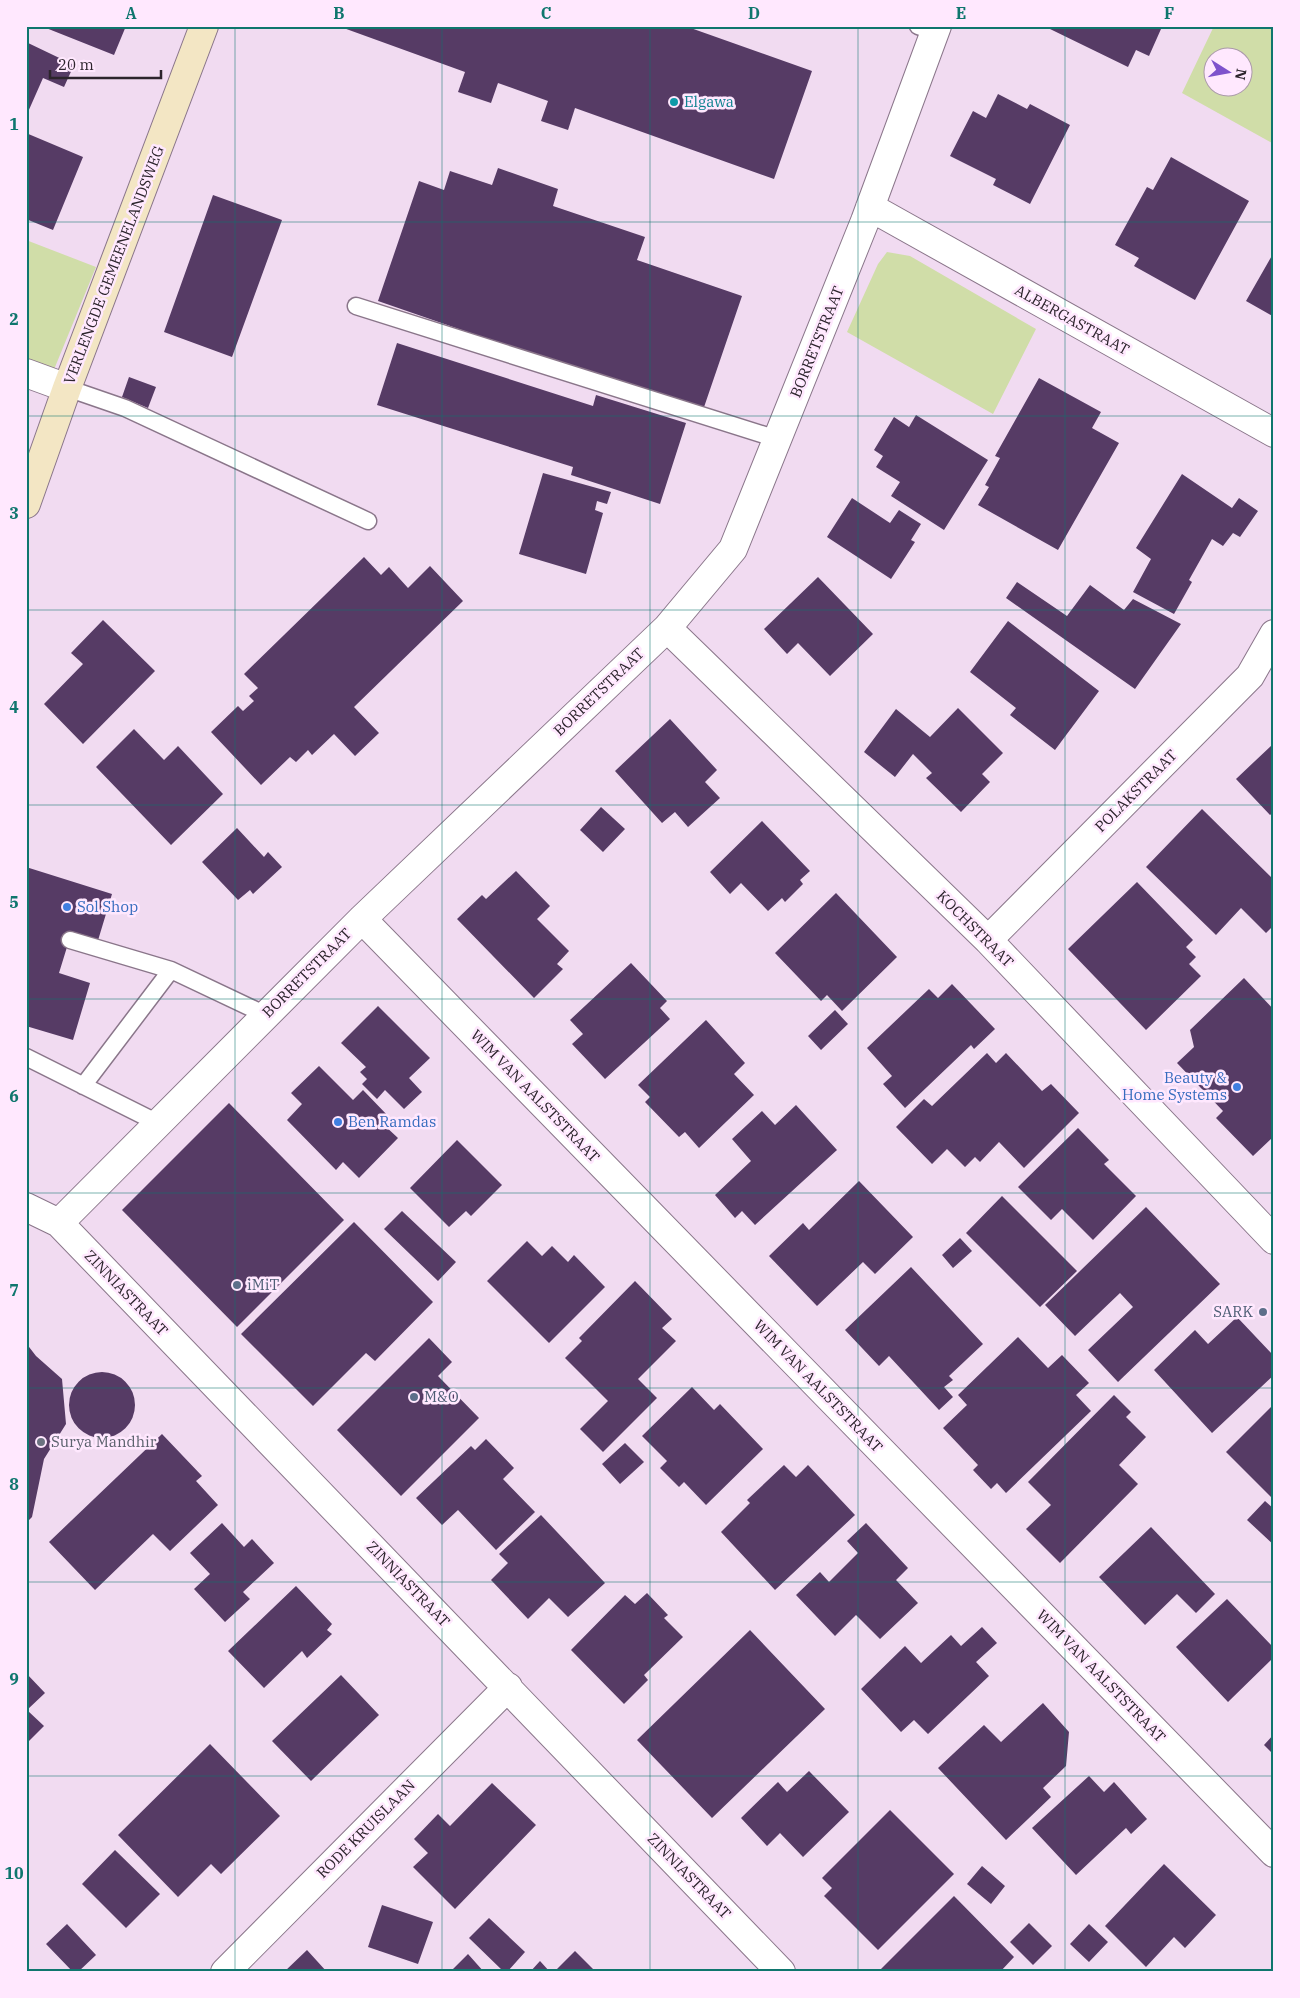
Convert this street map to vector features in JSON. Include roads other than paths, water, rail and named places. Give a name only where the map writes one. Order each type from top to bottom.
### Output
[{"type":"street","name":"VERLENGDE GEMEENELANDSWEG","points":[[26,504],[67,388],[204,26]]},
{"type":"street","name":"BORRETSTRAAT","points":[[58,1223],[362,919],[667,628],[733,549],[870,207],[930,28]]},
{"type":"street","name":"ALBERGASTRAAT","points":[[870,207],[1274,433]]},
{"type":"street","points":[[26,373],[67,388]]},
{"type":"street","name":"KOCHSTRAAT","points":[[667,628],[988,940],[1274,1240]]},
{"type":"street","name":"POLAKSTRAAT","points":[[988,940],[1250,676],[1274,634]]},
{"type":"street","name":"WIM VAN AALSTSTRAAT","points":[[362,919],[1274,1853]]},
{"type":"street","name":"ZINNIASTRAAT","points":[[26,1207],[58,1223],[508,1687],[781,1972]]},
{"type":"street","name":"RODE KRUISLAAN","points":[[225,1972],[508,1687]]},
{"type":"lane","points":[[356,306],[777,439]]},
{"type":"lane","points":[[67,388],[125,408],[368,520]]},
{"type":"lane","points":[[70,940],[171,970],[266,1015]]},
{"type":"lane","points":[[83,1086],[171,970]]},
{"type":"lane","points":[[26,1057],[158,1123]]},
{"type":"place","name":"Elgawa","points":[[674,102]]},
{"type":"place","name":"Sol Shop","points":[[67,907]]},
{"type":"place","name":"Beauty & Home Systems","points":[[1237,1087]]},
{"type":"place","name":"Ben Ramdas","points":[[338,1122]]},
{"type":"place","name":"iMiT","points":[[237,1285]]},
{"type":"place","name":"SARK","points":[[1263,1312]]},
{"type":"place","name":"M&O","points":[[414,1397]]},
{"type":"place","name":"Surya Mandhir","points":[[41,1442]]}]
